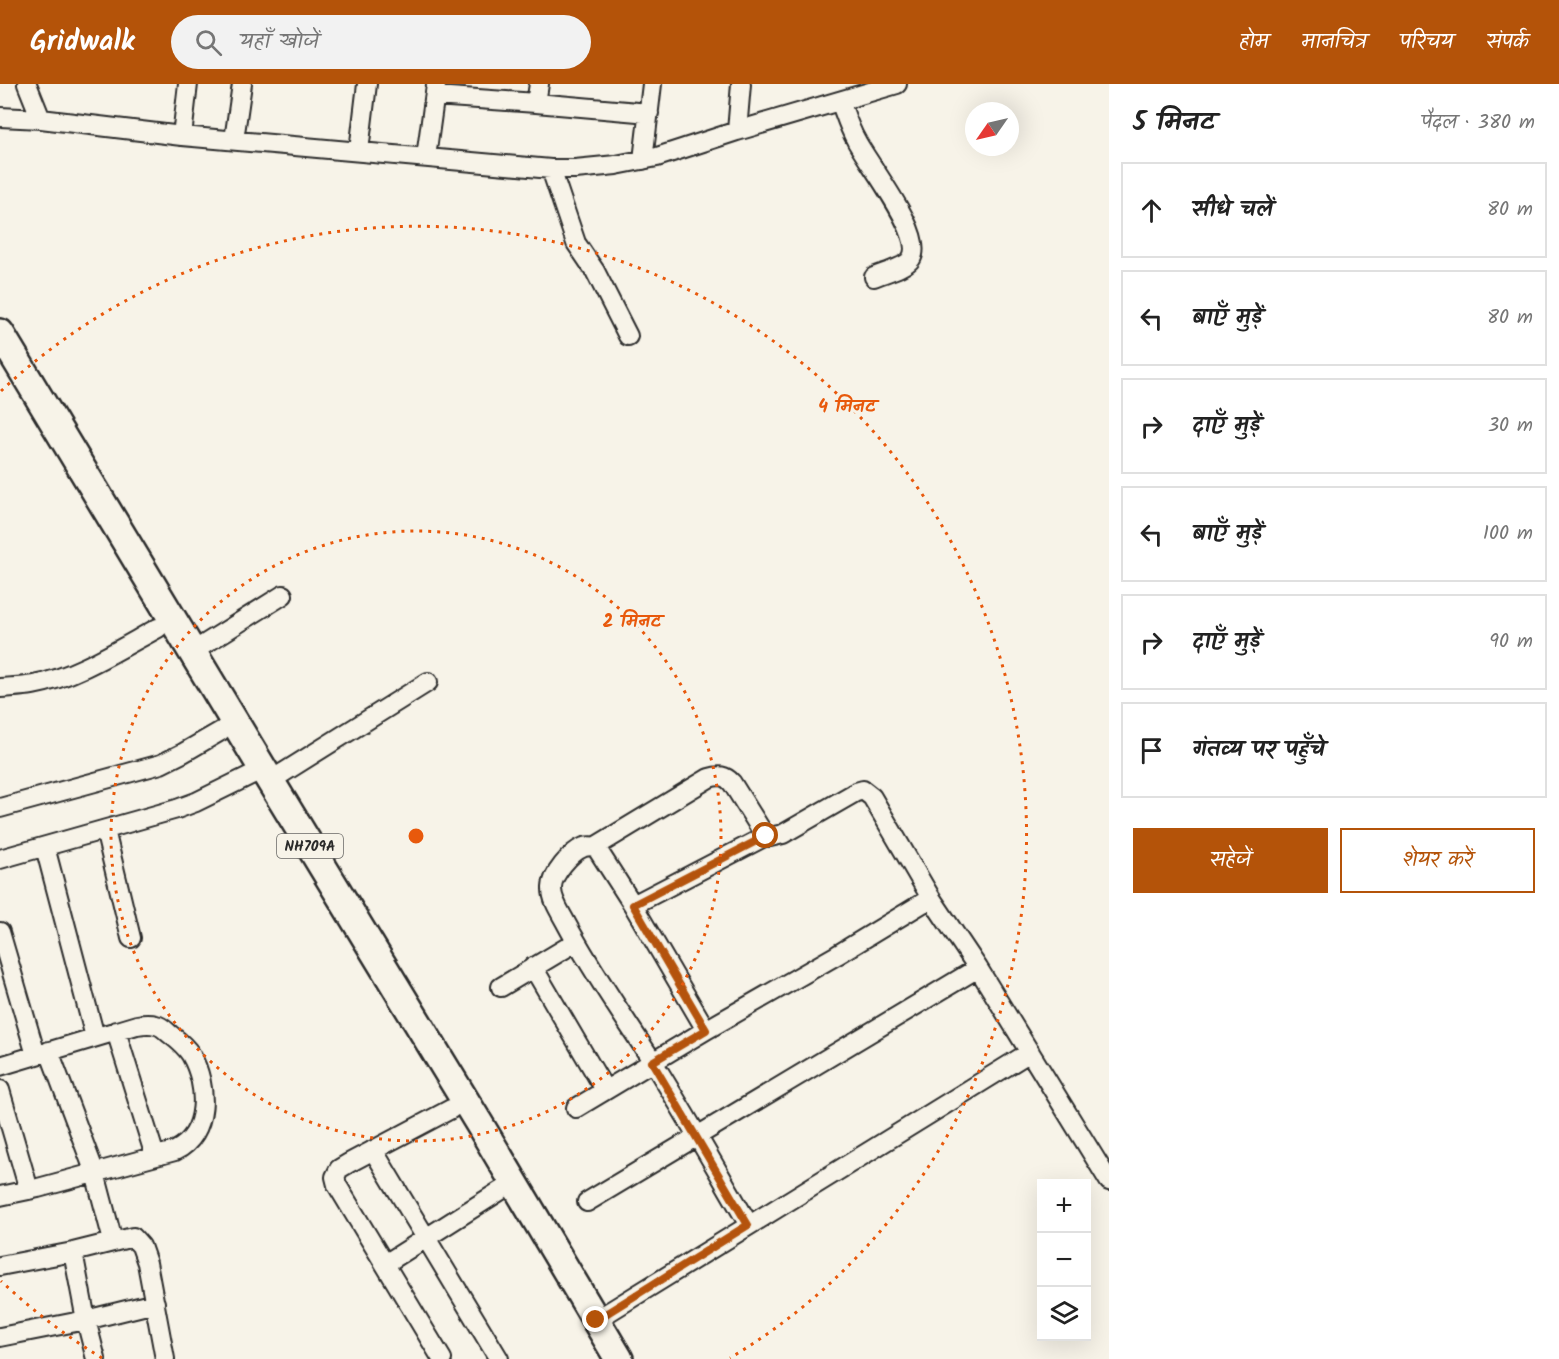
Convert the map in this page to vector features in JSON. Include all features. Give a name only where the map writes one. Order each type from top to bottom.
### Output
[{"type":"highway","name":"NH709A","points":[[0,333],[192,652],[451,1109],[600,1359]]},
{"type":"highway","name":"NH709A","points":[[0,366],[220,731],[260,775],[462,1095],[620,1359]]},
{"type":"street","points":[[27,84],[41,119]]},
{"type":"street","points":[[183,136],[188,84]]},
{"type":"street","points":[[234,140],[242,84]]},
{"type":"street","points":[[359,151],[367,84]]},
{"type":"street","points":[[536,103],[539,84]]},
{"type":"street","points":[[643,160],[652,84]]},
{"type":"street","points":[[737,131],[741,84]]},
{"type":"street","points":[[0,117],[41,119],[183,136],[551,169],[575,169],[643,160],[897,84]]},
{"type":"street","points":[[426,157],[435,90],[536,103],[649,113]]},
{"type":"street","points":[[840,101],[855,139],[899,208],[913,240],[914,253],[909,262],[874,277]]},
{"type":"street","points":[[551,169],[576,243],[595,271],[628,336]]},
{"type":"street","points":[[192,652],[283,595]]},
{"type":"street","points":[[0,688],[32,685],[56,679],[101,659],[158,628]]},
{"type":"street","points":[[0,859],[177,809],[260,775],[428,682]]},
{"type":"street","points":[[0,808],[160,764],[220,731]]},
{"type":"street","points":[[597,847],[600,843],[709,778],[717,776],[726,777],[732,783],[766,836]]},
{"type":"street","points":[[633,905],[766,836],[777,836],[788,831],[863,790],[872,797],[931,898],[978,968],[1109,1181]]},
{"type":"street","points":[[105,830],[131,938]]},
{"type":"street","points":[[597,847],[587,846],[573,854],[563,864],[552,884],[555,901],[576,942],[697,1136],[748,1225]]},
{"type":"street","points":[[45,847],[95,1037]]},
{"type":"street","points":[[597,847],[706,1030]]},
{"type":"street","points":[[576,1108],[931,898]]},
{"type":"street","points":[[0,932],[42,1053],[95,1173],[113,1241]]},
{"type":"street","points":[[501,987],[576,942]]},
{"type":"street","points":[[532,967],[604,1090]]},
{"type":"street","points":[[587,1202],[978,968]]},
{"type":"street","points":[[0,1066],[147,1023],[160,1026],[184,1046],[196,1066],[203,1100],[203,1115],[198,1126],[187,1144],[175,1151],[0,1196]]},
{"type":"street","points":[[116,1031],[155,1156]]},
{"type":"street","points":[[596,1320],[1030,1052]]},
{"type":"street","points":[[0,1090],[29,1190]]},
{"type":"street","points":[[442,1359],[337,1185],[335,1177],[339,1169],[451,1109]]},
{"type":"street","points":[[373,1150],[499,1359]]},
{"type":"street","points":[[385,1264],[500,1191]]},
{"type":"street","points":[[0,1266],[73,1252],[131,1237],[139,1242],[147,1263],[165,1359]]},
{"type":"street","points":[[73,1252],[96,1359]]},
{"type":"street","points":[[0,1337],[86,1320],[155,1303]]},
{"type":"route","points":[[596,1320],[748,1225],[652,1062],[706,1030],[633,905],[766,836]]}]
